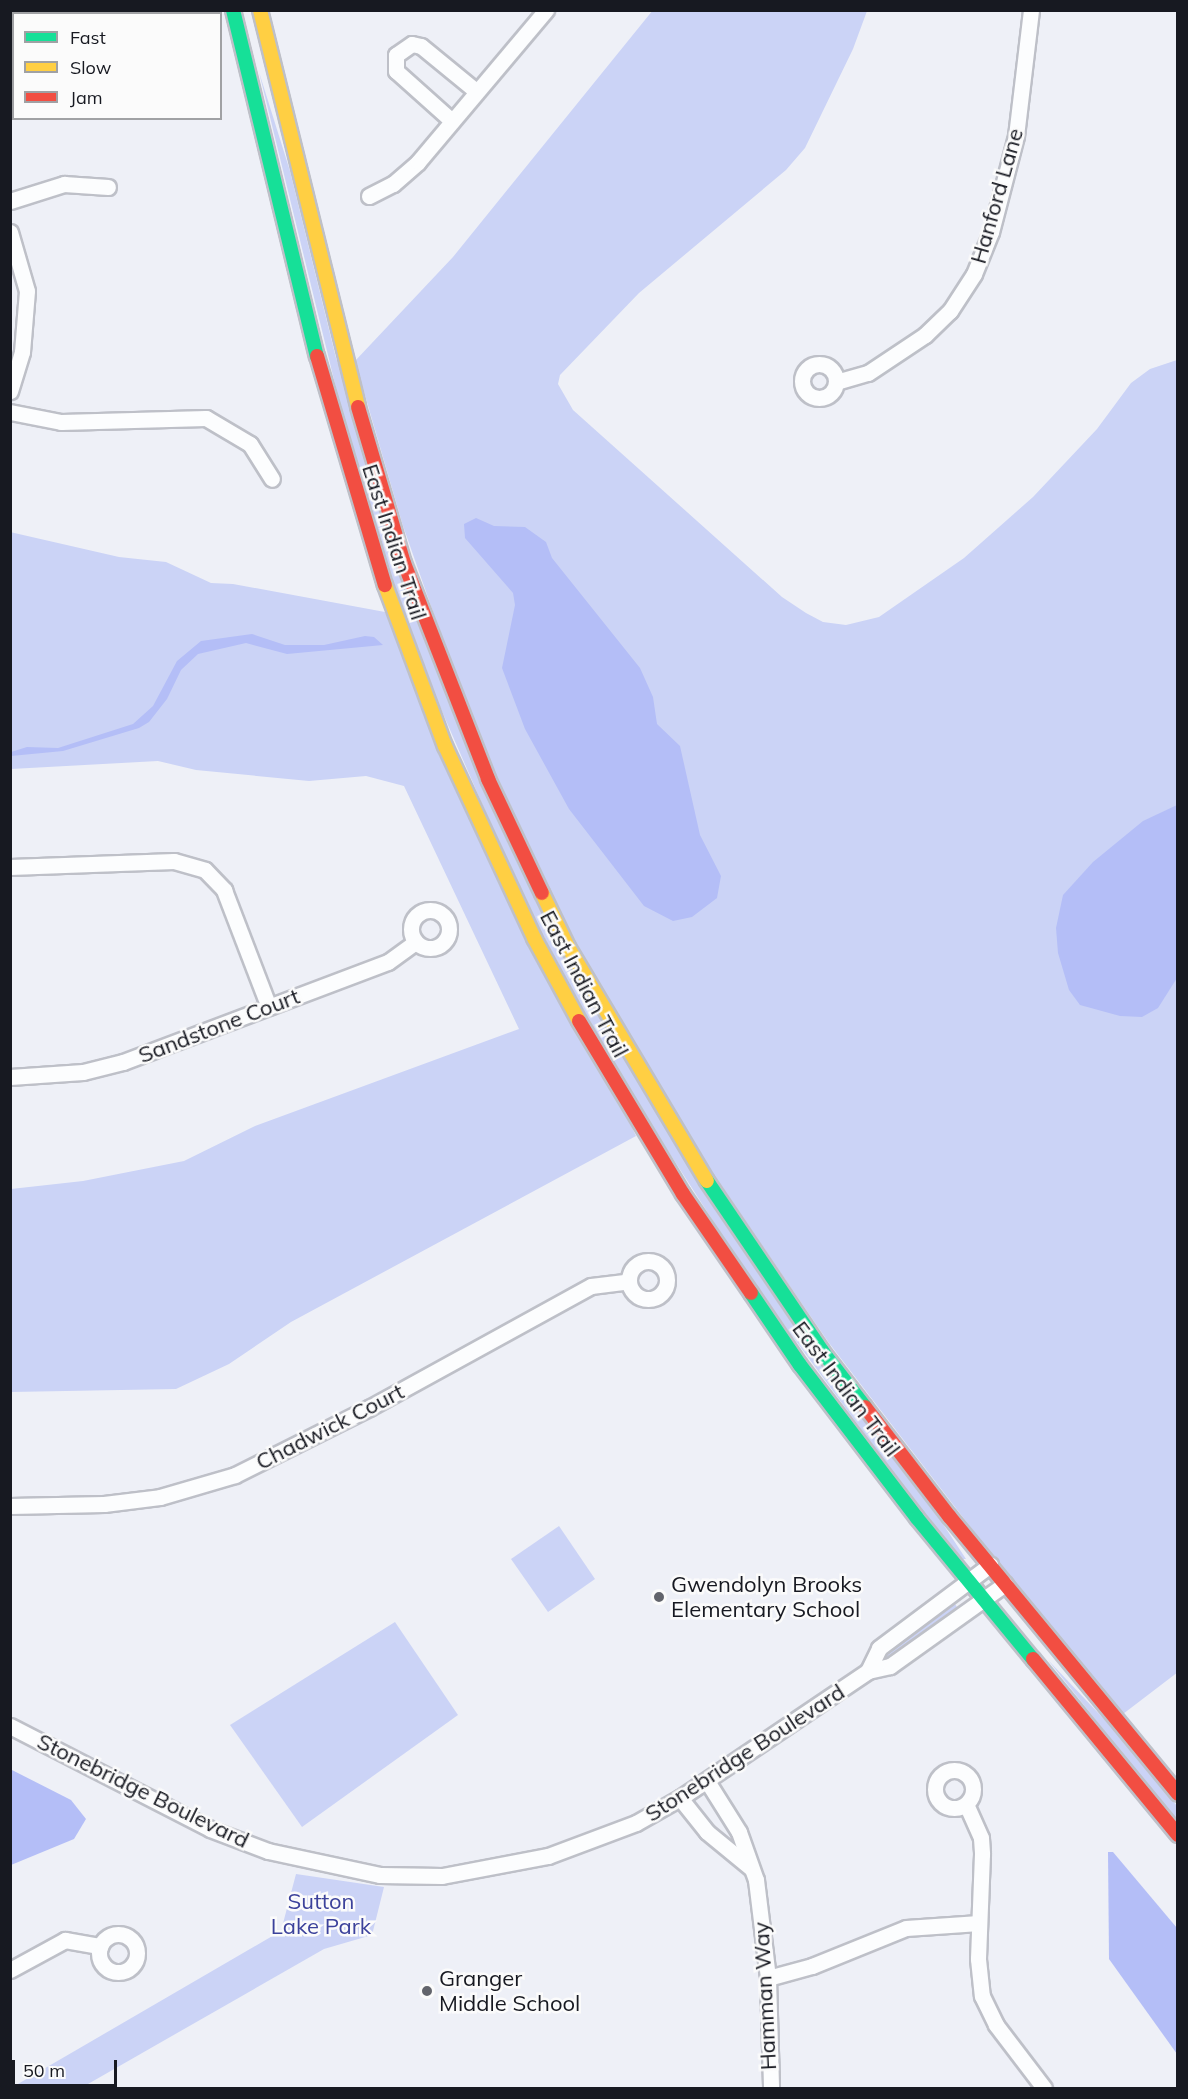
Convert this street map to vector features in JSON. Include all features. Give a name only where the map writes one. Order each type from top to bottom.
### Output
[{"type":"main road","name":"East Indian Trail","points":[[233,10],[325,386],[360,509],[414,666],[492,854],[596,1052],[702,1223],[816,1387],[969,1582],[1178,1835]]},
{"type":"main road","name":"East Indian Trail","points":[[260,10],[381,490],[434,645],[516,843],[609,1022],[722,1206],[863,1406],[1005,1584],[1178,1794]]},
{"type":"street","points":[[10,11],[66,10]]},
{"type":"street","points":[[369,196],[405,174],[546,10]]},
{"type":"street","name":"Hanford Lane","points":[[836,382],[868,373],[925,335],[950,311],[974,274],[991,232],[1016,136],[1031,10]]},
{"type":"street","points":[[452,121],[396,71],[396,55],[412,44],[421,46],[476,91]]},
{"type":"street","points":[[10,201],[64,184],[108,187]]},
{"type":"street","points":[[10,232],[27,291],[22,352],[10,391]]},
{"type":"street","points":[[10,412],[69,422],[206,418],[250,444],[272,479]]},
{"type":"street","points":[[10,867],[174,861],[205,870],[224,890],[269,1007]]},
{"type":"street","name":"Sandstone Court","points":[[10,1077],[63,1074],[114,1064],[388,962],[416,942]]},
{"type":"street","name":"Chadwick Court","points":[[10,1506],[94,1505],[160,1497],[235,1475],[369,1408],[591,1286],[629,1281]]},
{"type":"street","name":"Stonebridge Boulevard","points":[[868,1671],[879,1648],[990,1565]]},
{"type":"street","name":"Stonebridge Boulevard","points":[[10,1726],[240,1841],[329,1867],[380,1875],[442,1876],[548,1857],[610,1835],[707,1781],[868,1671],[890,1666],[1005,1584]]},
{"type":"street","name":"Hamman Way","points":[[707,1781],[739,1832],[751,1868],[768,1978],[771,2088]]},
{"type":"street","points":[[680,1798],[707,1832],[751,1868]]},
{"type":"street","points":[[966,1804],[981,1838],[979,1923],[982,1996],[996,2025],[1044,2088]]},
{"type":"street","points":[[768,1978],[812,1966],[906,1928],[979,1923]]},
{"type":"street","points":[[10,1970],[65,1940],[100,1946]]},
{"type":"green space","points":[[653,10],[867,11],[853,49],[805,148],[786,170],[639,293],[560,375],[558,384],[573,410],[782,597],[823,622],[846,625],[879,617],[964,558],[1033,497],[1097,429],[1131,383],[1150,369],[1177,360],[1178,1672],[1123,1714],[995,1559],[829,1343],[710,1170],[569,934],[474,729],[403,526],[355,361],[453,257]]},
{"type":"green space","points":[[259,72],[290,171],[336,358],[545,919],[966,1559],[963,1559],[930,1522],[753,1283],[616,1070],[523,898],[421,663],[356,470]]},
{"type":"green space","points":[[10,532],[119,557],[166,562],[211,583],[233,584],[385,612],[636,1136],[291,1322],[229,1364],[176,1389],[11,1392],[11,1189],[83,1181],[184,1161],[255,1126],[519,1029],[404,786],[366,776],[309,781],[196,770],[158,761],[11,769]]},
{"type":"green space","points":[[559,1526],[595,1579],[548,1612],[511,1559]]},
{"type":"green space","points":[[954,1602],[958,1609],[888,1658],[882,1657],[883,1651]]},
{"type":"green space","points":[[395,1622],[458,1715],[302,1827],[230,1725]]},
{"type":"green space","points":[[1048,1660],[1122,1738],[1177,1806],[1177,1822]]},
{"type":"green space","name":"Sutton Lake Park","points":[[296,1874],[384,1887],[372,1935],[324,1949],[81,2088],[11,2088],[281,1931]]},
{"type":"shaded area","points":[[476,518],[494,526],[525,527],[546,542],[552,558],[640,668],[653,697],[657,724],[680,746],[700,835],[721,876],[717,898],[692,917],[673,921],[644,906],[569,809],[525,729],[502,668],[515,605],[513,593],[465,538],[464,524]]},
{"type":"shaded area","points":[[252,634],[285,645],[324,645],[365,636],[374,637],[383,645],[287,654],[246,643],[198,654],[181,670],[167,699],[149,722],[139,728],[63,751],[11,756],[11,752],[27,747],[58,748],[133,724],[153,706],[177,661],[201,641]]},
{"type":"shaded area","points":[[1177,805],[1177,978],[1158,1008],[1142,1017],[1120,1016],[1080,1005],[1069,990],[1058,953],[1056,928],[1063,895],[1093,862],[1143,821]]},
{"type":"shaded area","points":[[10,1769],[71,1800],[86,1819],[74,1839],[11,1865]]},
{"type":"shaded area","points":[[1108,1852],[1113,1852],[1177,1928],[1177,2054],[1109,1959]]},
{"type":"traffic: fast","points":[[233,10],[317,356]]},
{"type":"traffic: fast","points":[[707,1181],[822,1351],[865,1407]]},
{"type":"traffic: fast","points":[[751,1293],[800,1365],[917,1518],[1033,1659]]},
{"type":"traffic: slow","points":[[260,10],[358,407]]},
{"type":"traffic: slow","points":[[385,585],[445,746],[534,938],[579,1021]]},
{"type":"traffic: slow","points":[[542,893],[568,947],[707,1181]]},
{"type":"traffic: jam","points":[[317,356],[385,585]]},
{"type":"traffic: jam","points":[[358,407],[404,563],[488,779],[542,893]]},
{"type":"traffic: jam","points":[[579,1021],[683,1194],[751,1293]]},
{"type":"traffic: jam","points":[[865,1407],[949,1516],[1178,1794]]},
{"type":"traffic: jam","points":[[1033,1659],[1178,1835]]},
{"type":"place","name":"Gwendolyn Brooks Elementary School","points":[[659,1597]]},
{"type":"place","name":"Granger Middle School","points":[[427,1991]]}]
